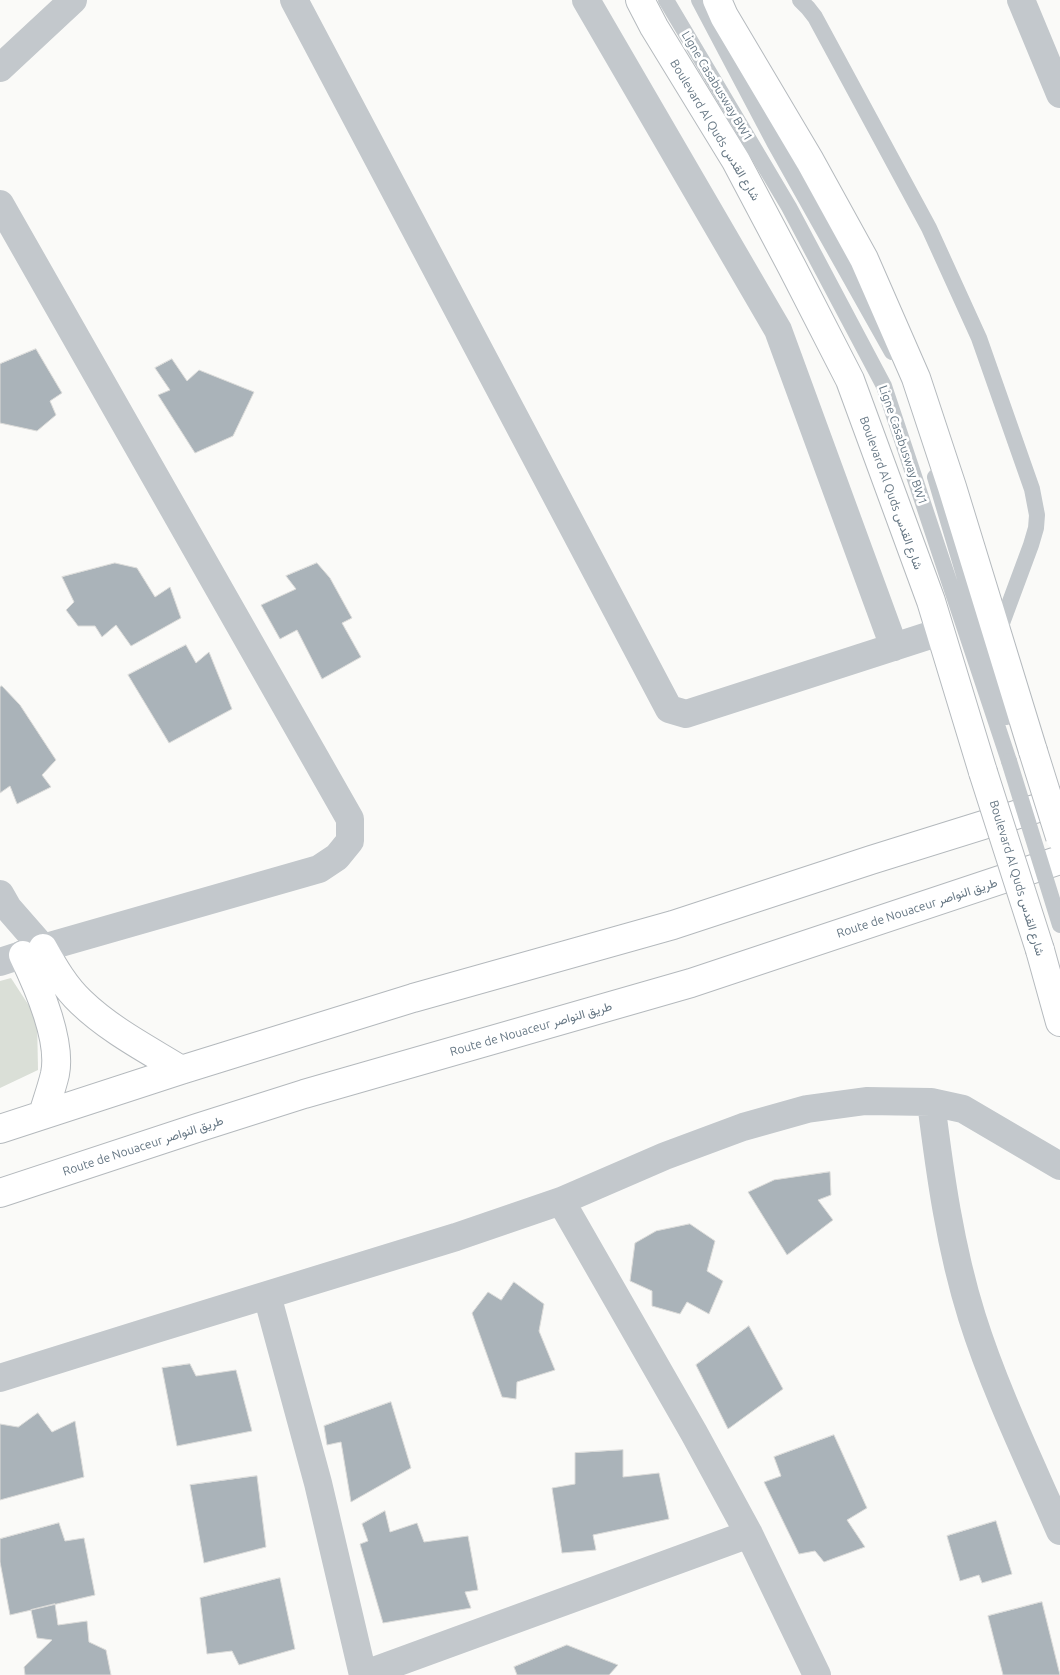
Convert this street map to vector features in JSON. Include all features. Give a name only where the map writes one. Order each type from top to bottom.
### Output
[{"type":"main road","name":"Boulevard Al Quds شارع القدس","points":[[640,0],[654,27],[736,161],[850,380],[931,601],[1040,950],[1060,1022]]},
{"type":"main road","points":[[716,0],[810,161],[864,259],[916,378],[998,634],[1020,757],[1060,837]]},
{"type":"main road","points":[[0,1129],[181,1070],[413,998],[673,925],[1060,801]]},
{"type":"main road","name":"Route de Nouaceur طريق النواصر","points":[[0,1194],[304,1094],[691,983],[1060,860]]},
{"type":"main road","points":[[22,955],[58,974],[81,1002],[106,1023],[181,1070]]},
{"type":"main road","points":[[22,955],[34,978],[48,1017],[56,1051],[55,1072],[43,1114]]},
{"type":"street","points":[[1,61],[73,0]]},
{"type":"street","points":[[294,0],[669,709],[686,714],[940,632]]},
{"type":"street","points":[[586,0],[778,330],[894,647]]},
{"type":"street","points":[[1021,0],[1060,94]]},
{"type":"street","points":[[0,204],[350,819],[350,842],[337,857],[319,869],[22,955],[4,901]]},
{"type":"street","points":[[0,1378],[456,1238],[561,1201],[665,1156],[743,1128],[808,1109],[866,1101],[931,1102],[962,1109],[1060,1166]]},
{"type":"street","points":[[931,1102],[940,1177],[948,1220],[972,1318],[989,1366],[1060,1531]]},
{"type":"street","points":[[561,1201],[680,1407],[749,1534],[817,1675]]},
{"type":"street","points":[[267,1295],[318,1483],[364,1675],[749,1534]]},
{"type":"lane","name":"Ligne Casabusway BW1","points":[[666,0],[789,207],[884,386],[1020,757],[1060,925]]},
{"type":"lane","name":"Ligne Casabusway BW1","points":[[698,0],[774,142],[905,375],[1060,891]]},
{"type":"lane","points":[[800,0],[815,17],[929,228],[979,338],[1032,489],[1037,515],[1036,528],[998,634]]},
{"type":"shaded area","points":[[11,978],[37,1018],[38,1070],[0,1088],[0,981]]},
{"type":"building","points":[[36,349],[62,393],[50,401],[56,415],[37,431],[0,423],[0,364]]},
{"type":"building","points":[[172,359],[187,381],[199,370],[254,392],[233,436],[195,453],[158,395],[170,390],[155,368]]},
{"type":"building","points":[[115,563],[137,568],[155,597],[170,587],[181,618],[131,646],[116,625],[102,637],[95,626],[78,626],[66,610],[74,602],[62,577]]},
{"type":"building","points":[[317,563],[330,578],[352,618],[342,623],[361,657],[322,679],[297,630],[280,639],[261,605],[296,589],[286,576]]},
{"type":"building","points":[[186,645],[196,663],[209,652],[232,709],[169,743],[128,675]]},
{"type":"building","points":[[2,686],[20,705],[56,760],[42,775],[51,787],[17,804],[10,786],[0,793],[0,687]]},
{"type":"building","points":[[830,1172],[831,1195],[818,1200],[833,1220],[787,1255],[748,1192],[774,1180]]},
{"type":"building","points":[[690,1224],[715,1241],[707,1271],[723,1281],[709,1314],[687,1302],[680,1314],[652,1306],[652,1291],[630,1281],[635,1243],[656,1231]]},
{"type":"building","points":[[514,1282],[544,1304],[539,1331],[555,1370],[517,1382],[516,1399],[502,1397],[472,1313],[488,1292],[501,1300]]},
{"type":"building","points":[[749,1326],[783,1389],[728,1429],[696,1365]]},
{"type":"building","points":[[190,1364],[196,1376],[236,1370],[252,1431],[177,1446],[162,1368]]},
{"type":"building","points":[[391,1402],[411,1468],[351,1502],[341,1442],[327,1445],[324,1426]]},
{"type":"building","points":[[38,1413],[52,1432],[75,1421],[84,1477],[0,1500],[0,1424],[18,1427]]},
{"type":"building","points":[[834,1435],[867,1508],[847,1520],[865,1547],[824,1562],[815,1551],[799,1554],[764,1482],[781,1476],[774,1457]]},
{"type":"building","points":[[623,1450],[623,1477],[659,1473],[669,1519],[593,1535],[596,1550],[562,1553],[552,1488],[575,1484],[575,1453]]},
{"type":"building","points":[[257,1476],[266,1547],[204,1563],[190,1485]]},
{"type":"building","points":[[385,1511],[390,1532],[417,1523],[424,1542],[468,1536],[478,1590],[465,1592],[471,1608],[383,1623],[360,1544],[368,1541],[362,1524]]},
{"type":"building","points":[[996,1521],[1012,1574],[982,1583],[979,1575],[960,1581],[947,1536]]},
{"type":"building","points":[[59,1523],[65,1541],[84,1538],[95,1595],[10,1615],[0,1562],[0,1539]]},
{"type":"building","points":[[280,1578],[295,1649],[239,1665],[232,1651],[207,1654],[200,1598]]},
{"type":"building","points":[[1042,1602],[1060,1675],[1003,1675],[988,1616]]},
{"type":"building","points":[[55,1604],[58,1625],[87,1621],[89,1642],[106,1650],[111,1675],[25,1675],[24,1667],[52,1640],[37,1638],[31,1610]]},
{"type":"building","points":[[567,1645],[618,1665],[609,1675],[517,1675],[514,1667]]}]
